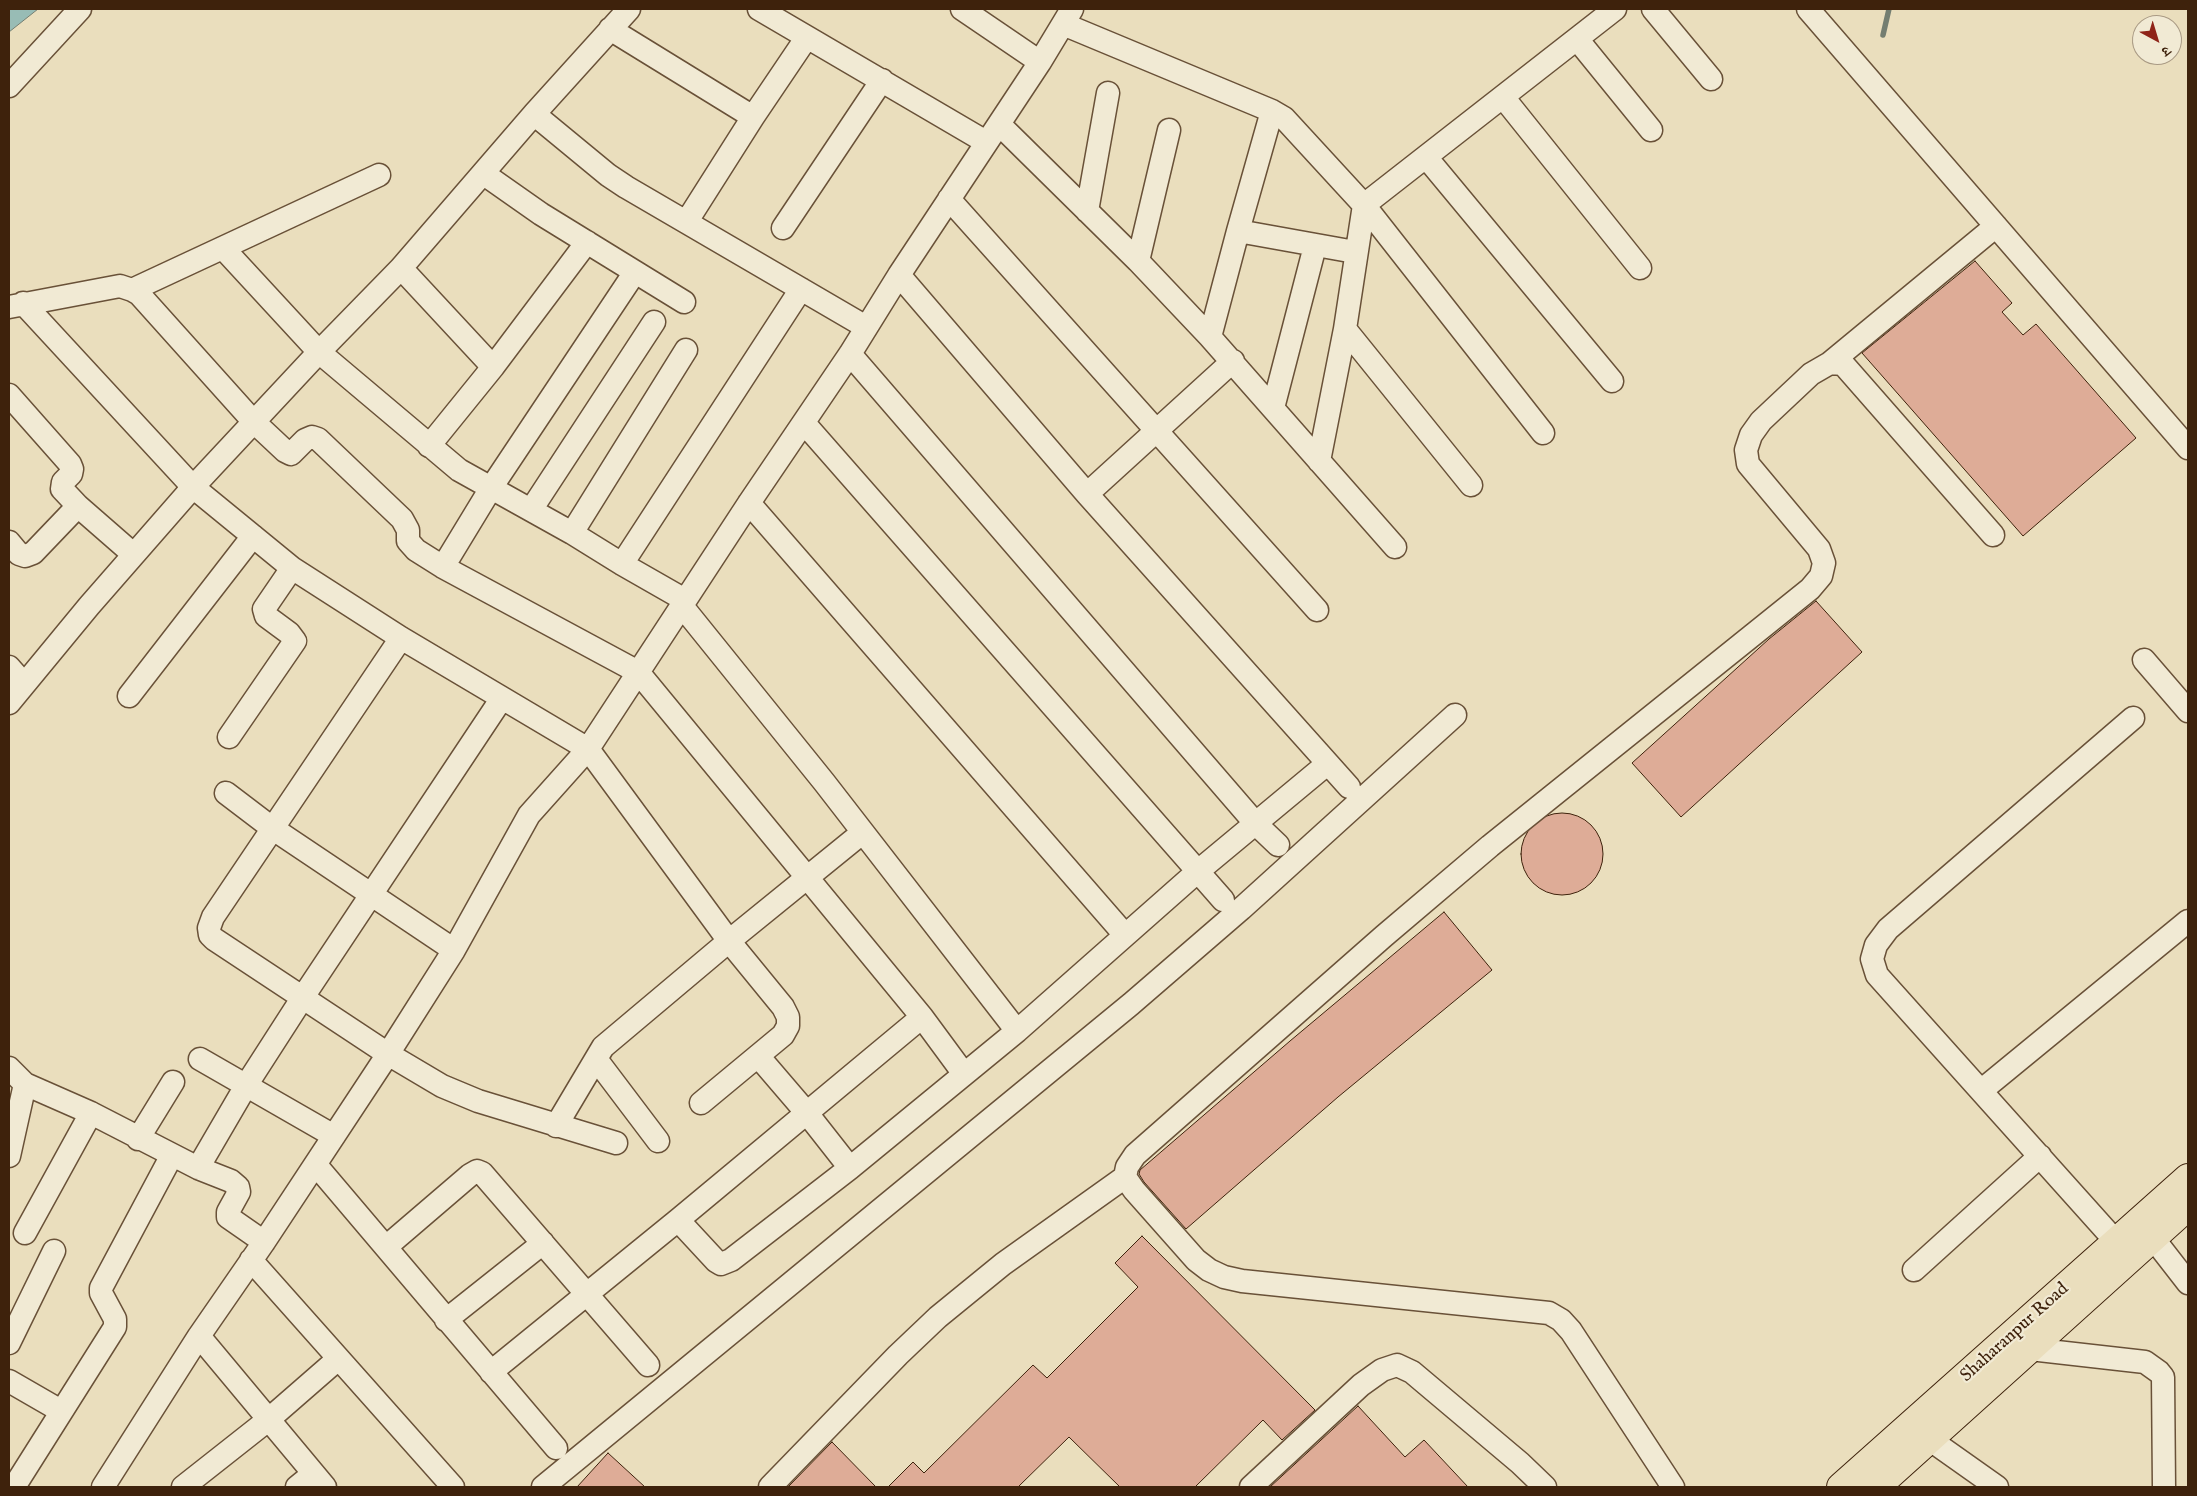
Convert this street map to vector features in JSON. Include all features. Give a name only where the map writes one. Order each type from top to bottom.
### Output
[{"type":"main road","name":"Shaharanpur Road","points":[[1842,1487],[1920,1433],[2030,1349],[2124,1250],[2188,1178]]},
{"type":"main road","name":"Shaharanpur Road","points":[[1876,1487],[1920,1433],[2124,1250],[2153,1238],[2188,1206]]},
{"type":"street","points":[[9,86],[80,9]]},
{"type":"street","points":[[9,703],[133,554],[253,421],[401,268],[534,114],[629,9]]},
{"type":"street","points":[[759,9],[986,142]]},
{"type":"street","points":[[962,9],[1040,62]]},
{"type":"street","points":[[1319,461],[1345,329],[1355,252],[1364,205],[1615,9]]},
{"type":"street","points":[[1653,9],[1710,79]]},
{"type":"street","points":[[1808,9],[2188,448]]},
{"type":"street","points":[[103,1487],[199,1336],[316,1165],[454,950],[529,815],[588,749],[749,503],[850,354],[948,199],[1068,17],[1272,111],[1294,127],[1364,205],[1544,433]]},
{"type":"street","points":[[610,30],[753,117]]},
{"type":"street","points":[[687,221],[753,117],[807,37]]},
{"type":"street","points":[[1577,39],[1651,130]]},
{"type":"street","points":[[783,228],[882,80]]},
{"type":"street","points":[[1087,211],[1108,93]]},
{"type":"street","points":[[1503,97],[1640,268]]},
{"type":"street","points":[[1210,337],[1272,111]]},
{"type":"street","points":[[534,114],[608,175],[866,327]]},
{"type":"street","points":[[999,124],[1138,261],[1233,361],[1395,548]]},
{"type":"street","points":[[1138,261],[1169,130]]},
{"type":"street","points":[[1426,157],[1612,381]]},
{"type":"street","points":[[484,174],[541,214],[684,302]]},
{"type":"street","points":[[132,290],[379,175]]},
{"type":"street","points":[[948,199],[1317,610]]},
{"type":"street","points":[[770,1487],[898,1355],[938,1317],[1003,1264],[1125,1177],[1127,1167],[1135,1155],[1384,936],[1490,846],[1810,589],[1821,576],[1824,563],[1819,549],[1748,464],[1746,450],[1751,436],[1761,421],[1811,374],[1830,363],[1996,226]]},
{"type":"street","points":[[1238,231],[1355,252]]},
{"type":"street","points":[[429,446],[493,367],[587,242]]},
{"type":"street","points":[[1273,408],[1315,246]]},
{"type":"street","points":[[223,248],[319,352],[459,470],[572,533],[684,603],[1017,1031]]},
{"type":"street","points":[[401,268],[493,367]]},
{"type":"street","points":[[443,567],[491,488],[635,272]]},
{"type":"street","points":[[899,275],[1087,494],[1349,787]]},
{"type":"street","points":[[16,305],[120,286],[139,294],[253,421],[285,451],[291,454],[305,440],[312,437],[318,439],[402,519],[408,530],[408,541],[412,546],[443,567],[638,672],[922,1017],[964,1074]]},
{"type":"street","points":[[622,564],[801,289]]},
{"type":"street","points":[[16,305],[193,487],[292,568],[401,638],[588,749],[729,941],[783,1007],[788,1017],[788,1026],[783,1035],[701,1103]]},
{"type":"street","points":[[531,510],[654,322]]},
{"type":"street","points":[[1345,329],[1471,485]]},
{"type":"street","points":[[572,533],[686,350]]},
{"type":"street","points":[[850,354],[1256,824],[1278,845]]},
{"type":"street","points":[[1087,494],[1233,361]]},
{"type":"street","points":[[1830,363],[1843,364],[1993,535]]},
{"type":"street","points":[[9,395],[70,464],[71,474],[61,486],[78,506],[133,554]]},
{"type":"street","points":[[804,423],[1222,900]]},
{"type":"street","points":[[749,503],[1125,934]]},
{"type":"street","points":[[9,542],[19,554],[25,556],[33,553],[78,506]]},
{"type":"street","points":[[129,696],[253,536]]},
{"type":"street","points":[[228,737],[295,641],[289,633],[266,616],[264,609],[292,568]]},
{"type":"street","points":[[401,638],[213,917],[209,928],[210,934],[214,939],[388,1054],[460,1094],[556,1126],[616,1143]]},
{"type":"street","points":[[2144,660],[2188,711]]},
{"type":"street","points":[[9,667],[24,684]]},
{"type":"street","points":[[198,1168],[247,1084],[370,894],[502,698]]},
{"type":"street","points":[[543,1487],[1131,1004],[1241,909],[1455,715]]},
{"type":"street","points":[[2124,1250],[1877,974],[1872,959],[1876,945],[1888,929],[2133,718]]},
{"type":"street","points":[[678,1220],[716,1261],[721,1264],[726,1263],[850,1168],[1017,1031],[1125,934],[1327,764]]},
{"type":"street","points":[[226,793],[272,828],[454,950]]},
{"type":"street","points":[[556,1126],[603,1047],[862,833]]},
{"type":"street","points":[[1982,1090],[2188,921]]},
{"type":"street","points":[[491,1372],[678,1220],[922,1017]]},
{"type":"street","points":[[758,1056],[806,1112],[850,1168]]},
{"type":"street","points":[[200,1059],[247,1084],[334,1136]]},
{"type":"street","points":[[596,1059],[658,1141]]},
{"type":"street","points":[[9,1068],[25,1084],[91,1113],[138,1139],[232,1182],[238,1187],[239,1192],[228,1212],[228,1217],[264,1242]]},
{"type":"street","points":[[138,1139],[173,1082]]},
{"type":"street","points":[[9,1156],[25,1084]]},
{"type":"street","points":[[25,1234],[91,1113]]},
{"type":"street","points":[[14,1487],[115,1327],[115,1319],[101,1292],[101,1288],[172,1155]]},
{"type":"street","points":[[1914,1270],[2040,1156]]},
{"type":"street","points":[[316,1165],[556,1448]]},
{"type":"street","points":[[386,1247],[477,1171],[487,1178],[648,1365]]},
{"type":"street","points":[[1125,1177],[1134,1190],[1196,1260],[1209,1270],[1224,1277],[1242,1281],[1549,1313],[1562,1320],[1571,1330],[1673,1487]]},
{"type":"street","points":[[2153,1238],[2188,1283]]},
{"type":"street","points":[[446,1320],[543,1243]]},
{"type":"street","points":[[9,1343],[54,1250]]},
{"type":"street","points":[[251,1260],[453,1487]]},
{"type":"street","points":[[199,1336],[268,1420],[311,1483]]},
{"type":"street","points":[[2030,1349],[2145,1362],[2159,1372],[2163,1377],[2164,1487]]},
{"type":"street","points":[[183,1487],[268,1420],[338,1359]]},
{"type":"street","points":[[1251,1487],[1362,1385],[1382,1370],[1397,1366],[1412,1372],[1520,1463],[1545,1487]]},
{"type":"street","points":[[9,1381],[61,1411]]},
{"type":"street","points":[[1920,1433],[1997,1487]]},
{"type":"water","points":[[9,9],[38,9],[9,32]]},
{"type":"building","points":[[1975,261],[2012,303],[2002,312],[2023,335],[2036,324],[2136,438],[2023,536],[1862,353]]},
{"type":"building","points":[[1816,601],[1862,652],[1681,817],[1632,763],[1769,639]]},
{"type":"building","points":[[1554,813],[1570,813],[1585,820],[1596,831],[1603,846],[1600,870],[1591,883],[1570,895],[1554,895],[1539,888],[1528,877],[1521,862],[1521,846],[1528,831],[1539,820]]},
{"type":"building","points":[[1444,912],[1492,970],[1338,1097],[1186,1229],[1144,1182],[1139,1174],[1140,1170]]},
{"type":"building","points":[[1142,1236],[1315,1410],[1282,1440],[1263,1420],[1195,1487],[1120,1487],[1069,1437],[1018,1487],[888,1487],[913,1462],[924,1473],[1033,1365],[1047,1378],[1138,1287],[1115,1263]]},
{"type":"building","points":[[1358,1406],[1405,1457],[1424,1440],[1468,1487],[1270,1487]]},
{"type":"building","points":[[832,1442],[876,1487],[788,1487]]},
{"type":"building","points":[[608,1453],[645,1487],[577,1487]]},
{"type":"waterway","points":[[1883,35],[1889,9]]}]
